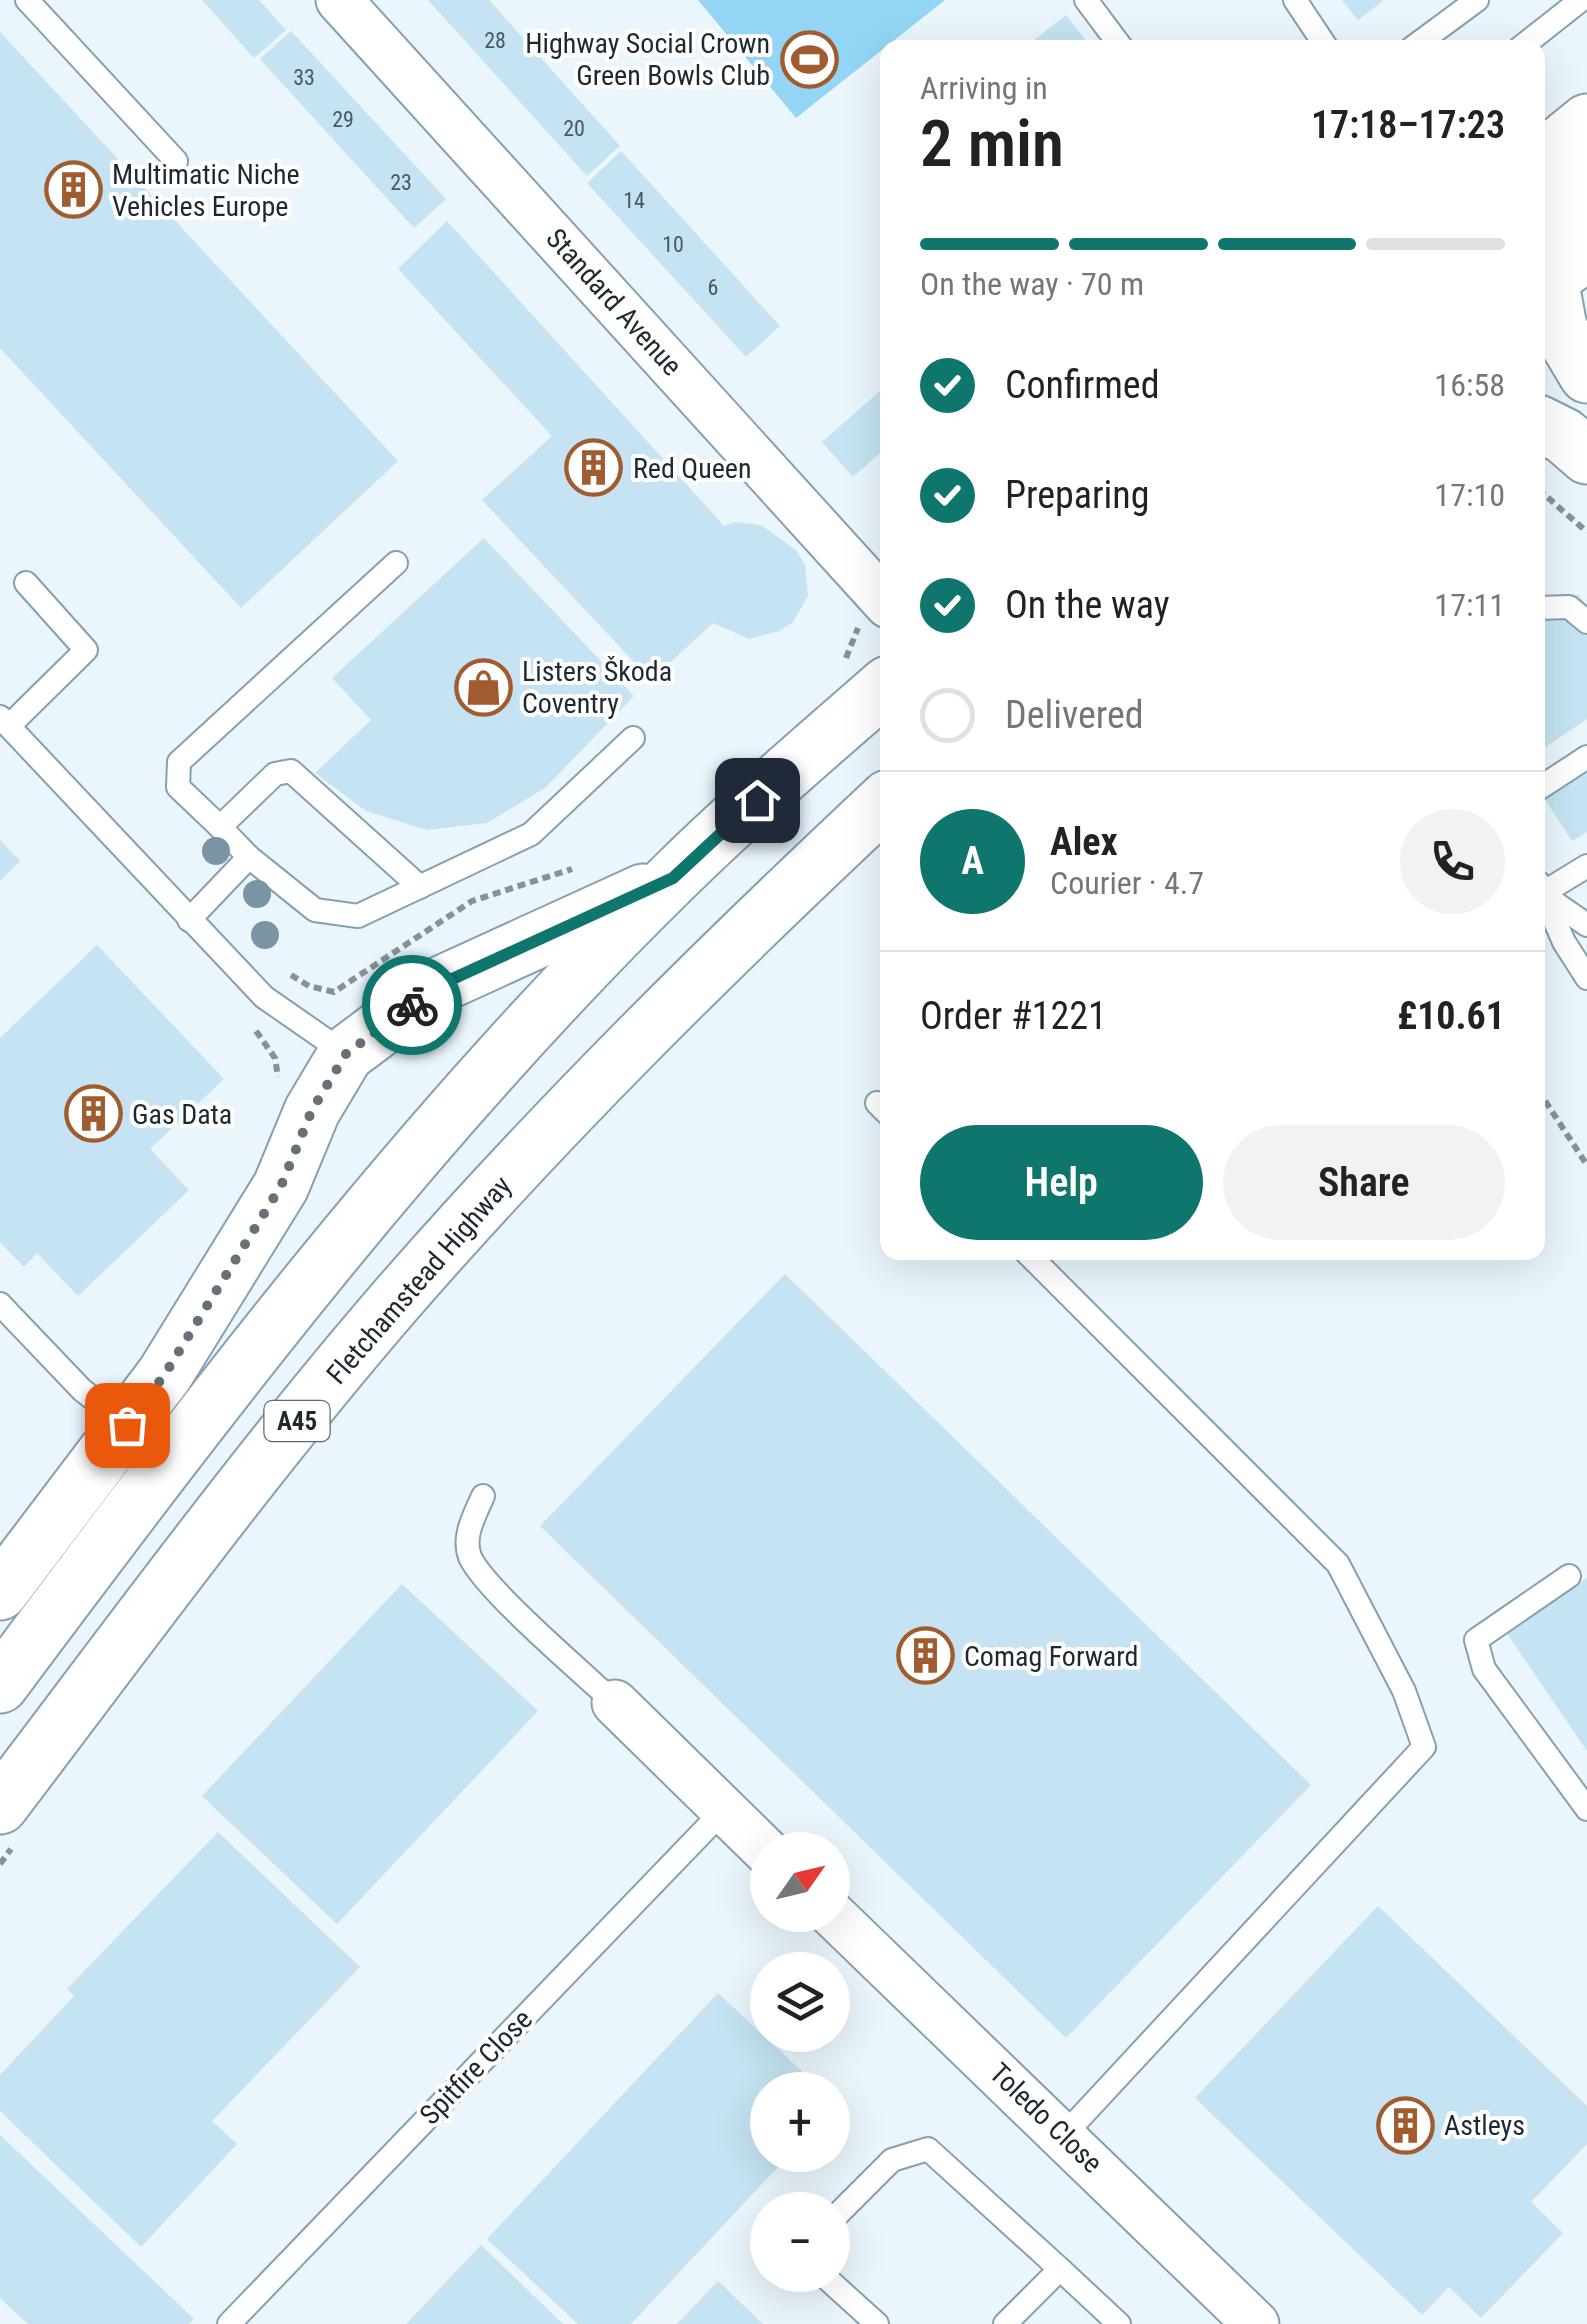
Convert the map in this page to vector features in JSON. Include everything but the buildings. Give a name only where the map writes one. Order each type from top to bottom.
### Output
[{"type":"main road","points":[[1572,138],[1558,272],[1559,328],[1587,375]]},
{"type":"main road","points":[[1545,426],[1587,456]]},
{"type":"main road","name":"A45","points":[[0,1685],[171,1456],[356,1226],[532,1027],[673,878],[880,691]]},
{"type":"main road","name":"Fletchamstead Highway","points":[[6,1827],[174,1576],[397,1300],[619,1057],[880,806]]},
{"type":"main road","points":[[0,1592],[165,1374],[281,1186],[312,1110],[346,1054],[437,986],[673,878]]},
{"type":"street","name":"Standard Avenue","points":[[339,0],[880,588]]},
{"type":"street","points":[[615,1703],[750,1835]]},
{"type":"street","name":"Toledo Close","points":[[850,1931],[1064,2134],[1256,2324]]},
{"type":"lane","points":[[27,0],[176,161]]},
{"type":"lane","points":[[1086,0],[1116,40]]},
{"type":"lane","points":[[1295,0],[1322,40]]},
{"type":"lane","points":[[1423,40],[1477,0]]},
{"type":"lane","points":[[1530,40],[1581,0]]},
{"type":"lane","points":[[396,563],[179,762],[178,787],[250,856],[315,910],[358,916],[531,834],[633,738]]},
{"type":"lane","points":[[26,583],[86,650],[4,722],[264,997],[346,1054]]},
{"type":"lane","points":[[1545,608],[1569,607],[1587,622]]},
{"type":"lane","points":[[1545,784],[1587,757]]},
{"type":"lane","points":[[220,827],[275,774],[290,771],[420,888]]},
{"type":"lane","points":[[189,920],[250,856]]},
{"type":"lane","points":[[1545,888],[1587,866]]},
{"type":"lane","points":[[1545,895],[1587,926]]},
{"type":"lane","points":[[1545,903],[1587,978]]},
{"type":"lane","points":[[1034,1260],[1338,1564],[1404,1691],[1424,1747],[1064,2134]]},
{"type":"lane","points":[[0,1304],[82,1390],[127,1425]]},
{"type":"lane","points":[[483,1496],[468,1530],[470,1557],[532,1626],[615,1703]]},
{"type":"lane","points":[[1569,1576],[1476,1640],[1484,1669],[1587,1809]]},
{"type":"lane","name":"Spitfire Close","points":[[228,2324],[723,1810]]},
{"type":"lane","points":[[850,2202],[892,2160],[928,2149],[1118,2324]]},
{"type":"lane","points":[[1005,2324],[1060,2268]]},
{"type":"lane","points":[[842,2292],[877,2324]]},
{"type":"path","points":[[1545,495],[1587,532]]},
{"type":"path","points":[[1545,1101],[1587,1165]]},
{"type":"path","points":[[0,1864],[6,1827]]},
{"type":"shaded area","name":"Highway Social Crown Green Bowls Club","points":[[698,0],[945,0],[894,40],[880,40],[880,51],[796,118]]},
{"type":"way so far","points":[[127,1425],[165,1374],[281,1186],[312,1110],[346,1054],[412,1005]]},
{"type":"place","name":"Highway Social Crown Green Bowls Club","points":[[809,59]]},
{"type":"place","name":"Multimatic Niche Vehicles Europe","points":[[73,190]]},
{"type":"place","name":"Red Queen","points":[[594,468]]},
{"type":"place","name":"Listers Škoda Coventry","points":[[483,687]]},
{"type":"place","name":"Gas Data","points":[[93,1114]]},
{"type":"place","name":"Comag Forward","points":[[925,1656]]},
{"type":"place","name":"Astleys","points":[[1405,2125]]},
{"type":"route","points":[[412,1005],[437,986],[476,972],[673,878],[757,800]]}]
